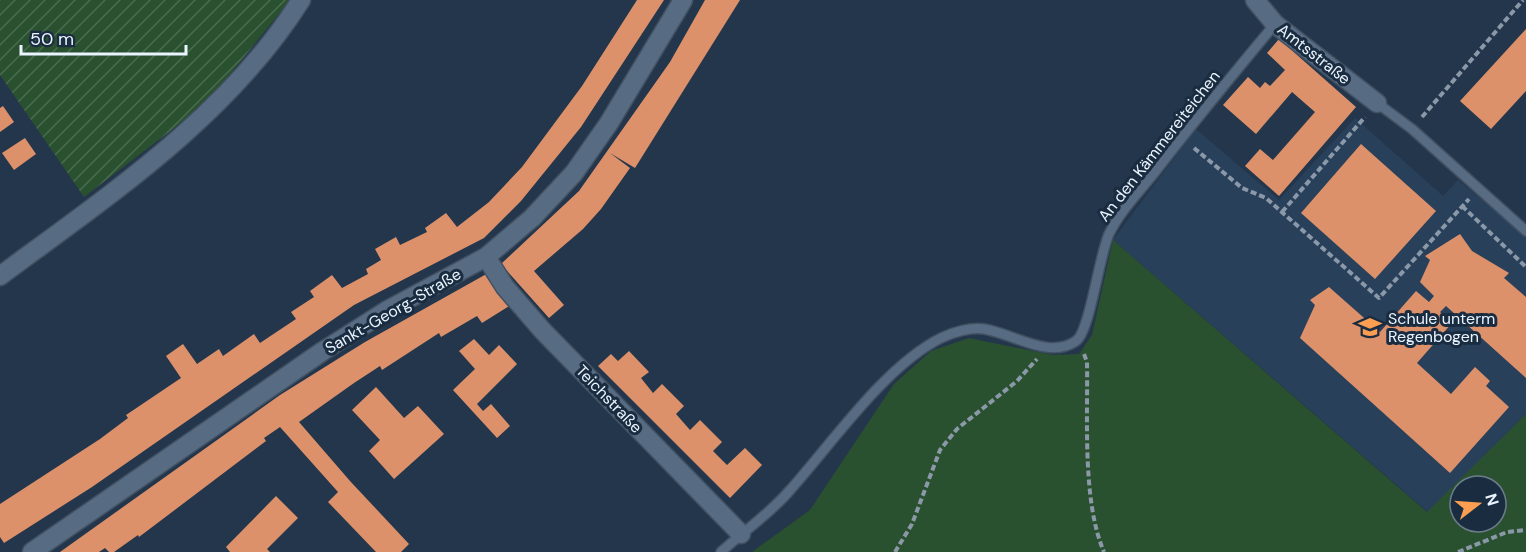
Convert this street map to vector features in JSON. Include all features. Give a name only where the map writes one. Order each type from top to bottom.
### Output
[{"type":"street","points":[[0,276],[102,200],[211,108],[242,76],[301,0]]},
{"type":"street","name":"Sankt-Georg-Straße","points":[[32,552],[323,351],[386,311],[486,257],[532,218],[574,173],[628,93],[683,0]]},
{"type":"street","name":"Amtsstraße","points":[[1255,0],[1275,24],[1377,103]]},
{"type":"street","name":"Teichstraße","points":[[486,257],[505,286],[542,330],[741,534]]},
{"type":"lane","name":"An den Kämmereiteichen","points":[[1077,340],[1085,325],[1095,280],[1110,233],[1181,138],[1275,24]]},
{"type":"lane","points":[[1377,103],[1412,129],[1526,231]]},
{"type":"lane","points":[[721,552],[741,534],[762,520],[852,418],[904,364],[923,349],[956,332],[983,328],[1047,348],[1063,346],[1077,340]]},
{"type":"path","points":[[1412,129],[1523,0]]},
{"type":"path","points":[[1282,212],[1377,103]]},
{"type":"path","points":[[1181,138],[1242,188],[1266,198],[1379,298],[1479,188]]},
{"type":"path","points":[[1462,207],[1526,267]]},
{"type":"path","points":[[1077,340],[1088,362],[1089,475],[1095,519],[1104,552]]},
{"type":"path","points":[[895,552],[912,524],[940,450],[957,429],[1017,381],[1047,348]]},
{"type":"path","points":[[1458,552],[1507,532],[1526,530]]},
{"type":"shaded area","name":"Schule unterm Regenbogen","points":[[1355,118],[1443,196],[1458,180],[1526,236],[1526,414],[1466,474],[1448,474],[1448,492],[1428,512],[1113,240],[1196,129],[1279,200]]},
{"type":"green space","points":[[0,0],[290,0],[207,103],[84,197],[0,75]]},
{"type":"green space","points":[[1113,240],[1427,512],[1448,491],[1448,534],[1508,534],[1508,474],[1465,474],[1526,414],[1526,552],[752,552],[810,510],[894,384],[931,351],[969,338],[1053,355],[1079,354],[1092,335]]},
{"type":"building","points":[[637,0],[664,0],[581,127],[521,201],[484,238],[354,305],[92,487],[4,543],[0,537],[0,504],[100,439],[128,418],[126,415],[181,378],[166,356],[183,344],[197,364],[219,349],[223,356],[254,334],[260,343],[296,319],[291,312],[314,297],[310,291],[332,275],[342,288],[368,274],[366,269],[381,260],[375,249],[396,237],[400,245],[427,232],[425,228],[446,213],[457,227],[489,202],[522,167],[582,86]]},
{"type":"building","points":[[705,0],[740,0],[635,168],[610,153],[630,168],[601,209],[583,229],[534,271],[564,305],[549,318],[501,264],[579,191],[670,62]]},
{"type":"building","points":[[1526,29],[1526,91],[1491,129],[1460,101]]},
{"type":"building","points":[[1279,39],[1356,107],[1279,196],[1245,166],[1260,149],[1273,160],[1315,112],[1292,92],[1256,134],[1223,105],[1248,77],[1260,88],[1265,82],[1270,86],[1285,70],[1267,53]]},
{"type":"building","points":[[3,106],[14,122],[0,132],[0,108]]},
{"type":"building","points":[[25,138],[36,154],[14,170],[2,153]]},
{"type":"building","points":[[1361,144],[1436,211],[1375,279],[1301,213]]},
{"type":"building","points":[[1460,234],[1472,251],[1509,273],[1504,278],[1526,297],[1526,378],[1446,306],[1440,312],[1452,323],[1417,363],[1451,394],[1475,367],[1490,381],[1486,386],[1509,407],[1450,473],[1300,338],[1315,305],[1310,300],[1329,287],[1380,332],[1416,291],[1429,302],[1434,296],[1420,282],[1430,260],[1425,256]]},
{"type":"building","points":[[490,272],[511,305],[482,323],[477,316],[441,337],[439,333],[382,370],[380,366],[299,422],[409,544],[401,552],[376,552],[328,502],[338,492],[280,427],[264,438],[266,441],[139,537],[138,535],[114,552],[109,552],[105,548],[99,552],[60,552],[280,395],[365,342]]},
{"type":"building","points":[[474,339],[489,355],[499,345],[517,364],[477,404],[483,411],[491,404],[510,426],[497,438],[453,390],[475,369],[459,351]]},
{"type":"building","points":[[629,351],[649,372],[641,378],[653,393],[662,384],[684,406],[676,414],[690,430],[700,420],[722,442],[713,451],[727,465],[745,448],[762,465],[730,498],[598,366],[611,354],[618,361]]},
{"type":"building","points":[[376,387],[404,418],[418,406],[444,434],[394,479],[369,451],[380,440],[352,410]]},
{"type":"building","points":[[276,496],[298,518],[267,549],[270,552],[230,552],[226,547]]},
{"type":"place","name":"Schule unterm Regenbogen","points":[[1370,327]]}]
